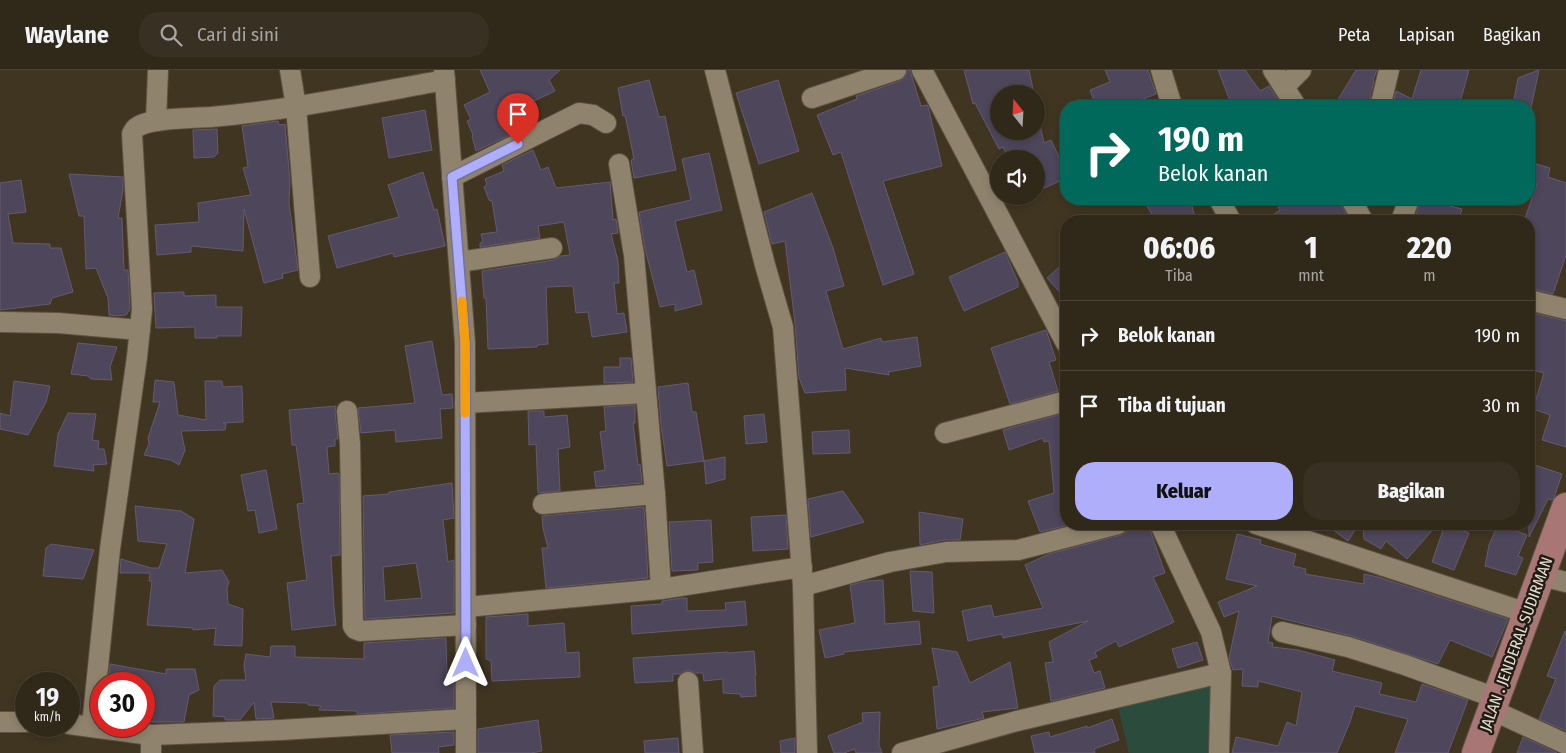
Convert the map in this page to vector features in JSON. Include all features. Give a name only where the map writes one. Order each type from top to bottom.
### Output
[{"type":"street","points":[[156,121],[158,70]]},
{"type":"street","points":[[290,70],[296,107],[310,277]]},
{"type":"street","points":[[715,70],[765,265],[783,327],[802,566],[807,753]]},
{"type":"street","points":[[812,98],[896,70]]},
{"type":"street","points":[[922,70],[1060,332]]},
{"type":"street","points":[[1162,70],[1170,100]]},
{"type":"street","points":[[1273,70],[1292,100]]},
{"type":"street","points":[[1284,87],[1301,70]]},
{"type":"street","points":[[1382,100],[1389,70]]},
{"type":"street","points":[[97,672],[110,549],[142,309],[132,134],[140,125],[156,121],[232,115],[296,107],[444,75],[465,343],[466,753]]},
{"type":"street","points":[[452,177],[579,113],[593,115],[606,123]]},
{"type":"street","points":[[619,164],[634,255],[655,494],[661,590]]},
{"type":"street","points":[[459,262],[552,248]]},
{"type":"street","points":[[1535,301],[1566,309]]},
{"type":"street","points":[[0,322],[58,323],[140,330]]},
{"type":"street","points":[[465,403],[646,393]]},
{"type":"street","points":[[945,433],[1060,403]]},
{"type":"street","points":[[347,411],[350,444],[353,626],[360,631],[661,590],[802,566]]},
{"type":"street","points":[[543,504],[655,494]]},
{"type":"street","name":"JALAN . JENDERAL SUDIRMAN","points":[[1476,753],[1527,613],[1553,579],[1566,507]]},
{"type":"street","points":[[803,586],[890,562],[946,552],[1018,550],[1095,530]]},
{"type":"street","points":[[1163,530],[1212,632],[1221,673],[1219,753]]},
{"type":"street","points":[[1274,530],[1527,613]]},
{"type":"street","points":[[1282,632],[1348,647],[1405,665],[1494,704],[1566,744]]},
{"type":"street","points":[[902,753],[1017,721],[1221,673]]},
{"type":"street","points":[[688,682],[693,753]]},
{"type":"street","points":[[128,737],[151,744],[290,729],[466,719]]},
{"type":"street","points":[[0,722],[15,722]]},
{"type":"green space","points":[[1210,683],[1211,753],[1129,753],[1117,703]]},
{"type":"building","points":[[480,70],[560,70],[549,80],[555,91],[505,115],[514,133],[476,151],[473,135],[467,121],[471,119],[464,105],[490,92]]},
{"type":"building","points":[[908,70],[910,70],[921,106],[928,106],[942,166],[883,181],[914,274],[883,285],[841,152],[833,155],[817,115],[857,99],[856,96],[900,81],[905,77]]},
{"type":"building","points":[[964,70],[1029,70],[1032,85],[990,85],[990,132],[975,103],[973,104]]},
{"type":"building","points":[[1105,70],[1148,70],[1156,94],[1140,100],[1094,100],[1090,90],[1110,82]]},
{"type":"building","points":[[1218,70],[1245,70],[1260,91],[1269,86],[1278,100],[1230,100]]},
{"type":"building","points":[[1356,70],[1377,70],[1373,80],[1371,100],[1338,100]]},
{"type":"building","points":[[1421,70],[1469,70],[1461,100],[1394,99],[1396,91],[1412,99]]},
{"type":"building","points":[[1539,70],[1533,100],[1514,100],[1518,78]]},
{"type":"building","points":[[649,80],[659,117],[665,116],[676,170],[634,178],[631,160],[634,159],[618,88]]},
{"type":"building","points":[[778,80],[799,151],[759,164],[736,93]]},
{"type":"building","points":[[425,110],[432,150],[389,158],[382,118]]},
{"type":"building","points":[[278,121],[279,125],[285,124],[290,182],[289,203],[298,270],[282,274],[283,278],[264,283],[244,209],[243,251],[191,246],[191,252],[157,255],[155,225],[199,222],[198,203],[251,195],[243,168],[248,167],[242,126]]},
{"type":"building","points":[[217,129],[218,153],[214,157],[194,158],[193,130]]},
{"type":"building","points":[[994,140],[1043,140],[1044,143],[1051,140],[1060,159],[1060,181],[1045,188],[1045,150],[1004,150],[1003,147],[999,149]]},
{"type":"building","points":[[533,150],[541,170],[548,167],[556,188],[610,182],[613,220],[616,219],[618,233],[611,234],[618,261],[619,283],[614,283],[617,314],[624,313],[627,332],[592,337],[588,312],[576,313],[573,286],[546,287],[548,344],[537,345],[537,347],[488,349],[486,298],[484,298],[482,271],[554,260],[561,256],[570,255],[564,222],[538,226],[540,238],[480,247],[480,243],[483,242],[481,234],[497,232],[492,201],[489,200],[484,187],[487,185],[485,179],[504,171],[502,165]]},
{"type":"building","points":[[709,153],[722,210],[675,221],[687,272],[694,270],[702,304],[675,311],[675,304],[660,307],[645,249],[639,212],[691,200],[682,159]]},
{"type":"building","points":[[1535,164],[1550,168],[1548,177],[1566,183],[1566,255],[1553,294],[1535,290],[1535,215],[1526,215],[1530,205],[1535,205],[1537,184],[1535,183]]},
{"type":"building","points":[[423,172],[434,210],[437,209],[445,246],[394,257],[393,253],[337,268],[328,236],[399,217],[388,185]]},
{"type":"building","points":[[69,174],[123,177],[123,190],[118,218],[122,218],[124,270],[128,270],[130,309],[126,315],[109,315],[108,298],[96,268],[86,269],[84,216],[79,216]]},
{"type":"building","points":[[21,180],[26,212],[8,214],[13,243],[50,244],[50,248],[61,248],[73,292],[52,298],[50,304],[0,310],[0,183]]},
{"type":"building","points":[[812,193],[833,248],[844,286],[826,291],[843,349],[881,338],[882,342],[917,337],[921,366],[888,372],[889,375],[845,368],[846,390],[805,393],[799,378],[795,323],[785,241],[772,244],[764,212]]},
{"type":"building","points":[[1146,205],[1192,205],[1194,215],[1152,215]]},
{"type":"building","points":[[1278,205],[1341,205],[1347,215],[1273,215],[1280,210]]},
{"type":"building","points":[[1419,205],[1446,205],[1462,209],[1460,215],[1416,215]]},
{"type":"building","points":[[1005,252],[1018,282],[1018,287],[964,311],[949,277]]},
{"type":"building","points":[[1060,266],[1060,292],[1047,278]]},
{"type":"building","points":[[184,292],[184,296],[216,295],[216,307],[242,307],[241,336],[195,338],[195,327],[156,328],[154,293]]},
{"type":"building","points":[[1535,313],[1566,321],[1566,447],[1542,440],[1550,415],[1535,410],[1535,402],[1544,373],[1535,371]]},
{"type":"building","points":[[1046,330],[1056,360],[1049,362],[1058,391],[1010,404],[991,348]]},
{"type":"building","points":[[432,341],[442,395],[452,394],[453,408],[440,409],[442,438],[396,442],[395,430],[361,433],[358,408],[415,403],[405,346]]},
{"type":"building","points":[[78,343],[117,347],[110,367],[112,380],[91,379],[88,376],[71,374]]},
{"type":"building","points":[[620,358],[631,358],[633,382],[604,383],[604,367],[620,367]]},
{"type":"building","points":[[155,380],[174,382],[178,415],[206,420],[205,381],[222,381],[223,387],[242,386],[243,422],[223,423],[226,424],[225,430],[181,431],[185,450],[179,465],[171,460],[144,455],[149,444],[148,438],[160,402],[153,402]]},
{"type":"building","points":[[14,381],[50,386],[46,402],[28,435],[0,429],[0,413],[10,416]]},
{"type":"building","points":[[688,383],[692,412],[696,412],[704,461],[667,466],[658,387]]},
{"type":"building","points":[[635,405],[635,423],[633,423],[642,483],[596,487],[594,472],[605,470],[600,432],[606,431],[604,407]]},
{"type":"building","points":[[336,406],[338,439],[335,439],[335,446],[327,447],[329,474],[338,473],[339,476],[340,555],[331,556],[336,625],[292,630],[287,583],[307,580],[297,504],[304,503],[296,445],[292,445],[289,410]]},
{"type":"building","points":[[528,411],[544,411],[544,417],[567,415],[570,447],[558,449],[560,491],[538,493],[536,444],[529,445]]},
{"type":"building","points":[[68,413],[96,414],[92,440],[99,441],[98,449],[104,449],[107,464],[93,465],[94,471],[54,466],[58,434]]},
{"type":"building","points":[[764,414],[767,442],[746,444],[744,416]]},
{"type":"building","points":[[1060,414],[1060,527],[1040,532],[1028,501],[1054,493],[1049,441],[1044,442],[1043,438],[1009,450],[1003,430]]},
{"type":"building","points":[[849,430],[850,453],[813,454],[812,432]]},
{"type":"building","points":[[725,457],[725,479],[706,484],[704,461]]},
{"type":"building","points":[[1535,465],[1562,474],[1554,498],[1552,500],[1548,499],[1535,525]]},
{"type":"building","points":[[266,470],[277,529],[259,533],[255,510],[248,511],[241,475]]},
{"type":"building","points":[[452,483],[454,518],[443,520],[448,562],[454,560],[454,613],[365,619],[363,496],[389,494],[389,492]],"holes":[[[416,563],[422,598],[385,601],[383,567]]]},
{"type":"building","points":[[843,491],[864,522],[811,537],[808,499]]},
{"type":"building","points":[[135,506],[181,511],[194,519],[185,573],[222,570],[229,582],[227,588],[228,604],[243,609],[242,646],[214,645],[216,628],[193,630],[193,628],[147,625],[152,581],[149,581],[150,573],[120,573],[121,559],[151,568],[159,568],[167,544],[138,541]]},
{"type":"building","points":[[644,507],[648,578],[546,588],[542,548],[548,548],[542,516]]},
{"type":"building","points":[[919,512],[963,519],[960,540],[944,540],[920,545]]},
{"type":"building","points":[[786,515],[788,549],[753,551],[751,517]]},
{"type":"building","points":[[711,520],[713,562],[698,563],[698,570],[672,571],[669,522]]},
{"type":"building","points":[[1128,530],[1150,530],[1165,573],[1153,577],[1174,622],[1119,647],[1116,641],[1095,652],[1097,657],[1089,660],[1094,673],[1100,671],[1105,688],[1051,701],[1045,663],[1053,662],[1049,642],[1088,621],[1003,638],[1002,634],[968,641],[962,611],[991,605],[994,617],[1043,608],[1025,565],[1049,554],[1127,532]]},
{"type":"building","points":[[1333,530],[1355,530],[1348,541]]},
{"type":"building","points":[[1363,530],[1433,530],[1407,559],[1386,541],[1381,549],[1364,539]]},
{"type":"building","points":[[1443,530],[1461,530],[1469,533],[1454,570],[1432,562]]},
{"type":"building","points":[[1495,530],[1514,530],[1527,535],[1518,556],[1523,558],[1516,575],[1485,566],[1489,545]]},
{"type":"building","points":[[1237,534],[1261,540],[1260,544],[1296,554],[1293,566],[1306,569],[1305,574],[1364,584],[1364,574],[1378,577],[1508,619],[1492,657],[1450,640],[1438,664],[1352,636],[1272,616],[1268,642],[1273,643],[1272,647],[1298,650],[1335,660],[1332,671],[1382,683],[1379,694],[1416,702],[1422,684],[1468,700],[1448,753],[1395,753],[1408,719],[1355,706],[1337,753],[1232,753],[1236,737],[1278,746],[1287,722],[1296,726],[1302,692],[1258,681],[1258,687],[1242,686],[1243,669],[1233,670],[1229,658],[1239,611],[1224,617],[1218,602],[1257,586],[1226,579]]},
{"type":"building","points":[[51,544],[94,550],[83,579],[43,576],[46,548]]},
{"type":"building","points":[[910,571],[932,572],[934,613],[913,611]]},
{"type":"building","points":[[883,580],[885,624],[919,621],[921,644],[844,652],[844,654],[825,658],[819,630],[855,623],[850,585],[866,581]]},
{"type":"building","points":[[687,598],[687,611],[726,610],[725,603],[745,601],[747,625],[632,634],[631,606],[662,604],[662,601]]},
{"type":"building","points":[[528,614],[528,626],[564,623],[566,653],[579,652],[580,677],[492,681],[491,661],[486,659],[486,617]]},
{"type":"building","points":[[1565,631],[1566,731],[1539,719],[1556,679],[1547,676]]},
{"type":"building","points":[[446,638],[447,677],[454,677],[454,708],[357,714],[357,711],[319,710],[321,706],[308,705],[308,703],[271,702],[274,718],[256,719],[254,702],[240,720],[225,720],[225,717],[213,716],[214,686],[220,680],[246,680],[244,665],[246,654],[270,657],[271,646],[295,646],[295,657],[364,659],[364,643]]},
{"type":"building","points":[[1197,642],[1203,660],[1178,668],[1172,649]]},
{"type":"building","points":[[932,648],[957,652],[970,683],[1010,662],[1018,708],[982,712],[984,718],[937,729],[933,687],[939,686]]},
{"type":"building","points":[[754,651],[756,696],[741,697],[740,694],[723,693],[723,679],[704,681],[703,673],[695,673],[688,670],[680,674],[673,674],[673,681],[635,683],[633,658]]},
{"type":"building","points":[[110,664],[155,672],[110,672]]},
{"type":"building","points":[[166,669],[195,669],[199,690],[189,695],[184,722],[155,722],[155,672],[166,674]]},
{"type":"building","points":[[880,712],[879,745],[882,753],[856,753],[855,749],[844,753],[834,753],[828,736],[863,722],[862,713]]},
{"type":"building","points":[[1112,719],[1119,740],[1094,749],[1095,753],[1035,753],[1031,736],[1049,732],[1050,737],[1087,726],[1087,728]]},
{"type":"building","points":[[538,720],[542,751],[531,753],[478,753],[478,729]]},
{"type":"building","points":[[454,732],[454,745],[438,747],[439,753],[392,753],[390,735]]},
{"type":"building","points":[[1523,737],[1557,753],[1517,753]]},
{"type":"building","points":[[678,738],[679,753],[645,753],[644,741]]},
{"type":"building","points":[[795,738],[795,753],[781,753],[780,741]]},
{"type":"slow traffic","points":[[462,301],[465,343],[465,413]]},
{"type":"route","points":[[466,663],[465,343],[452,177],[518,144]]}]
